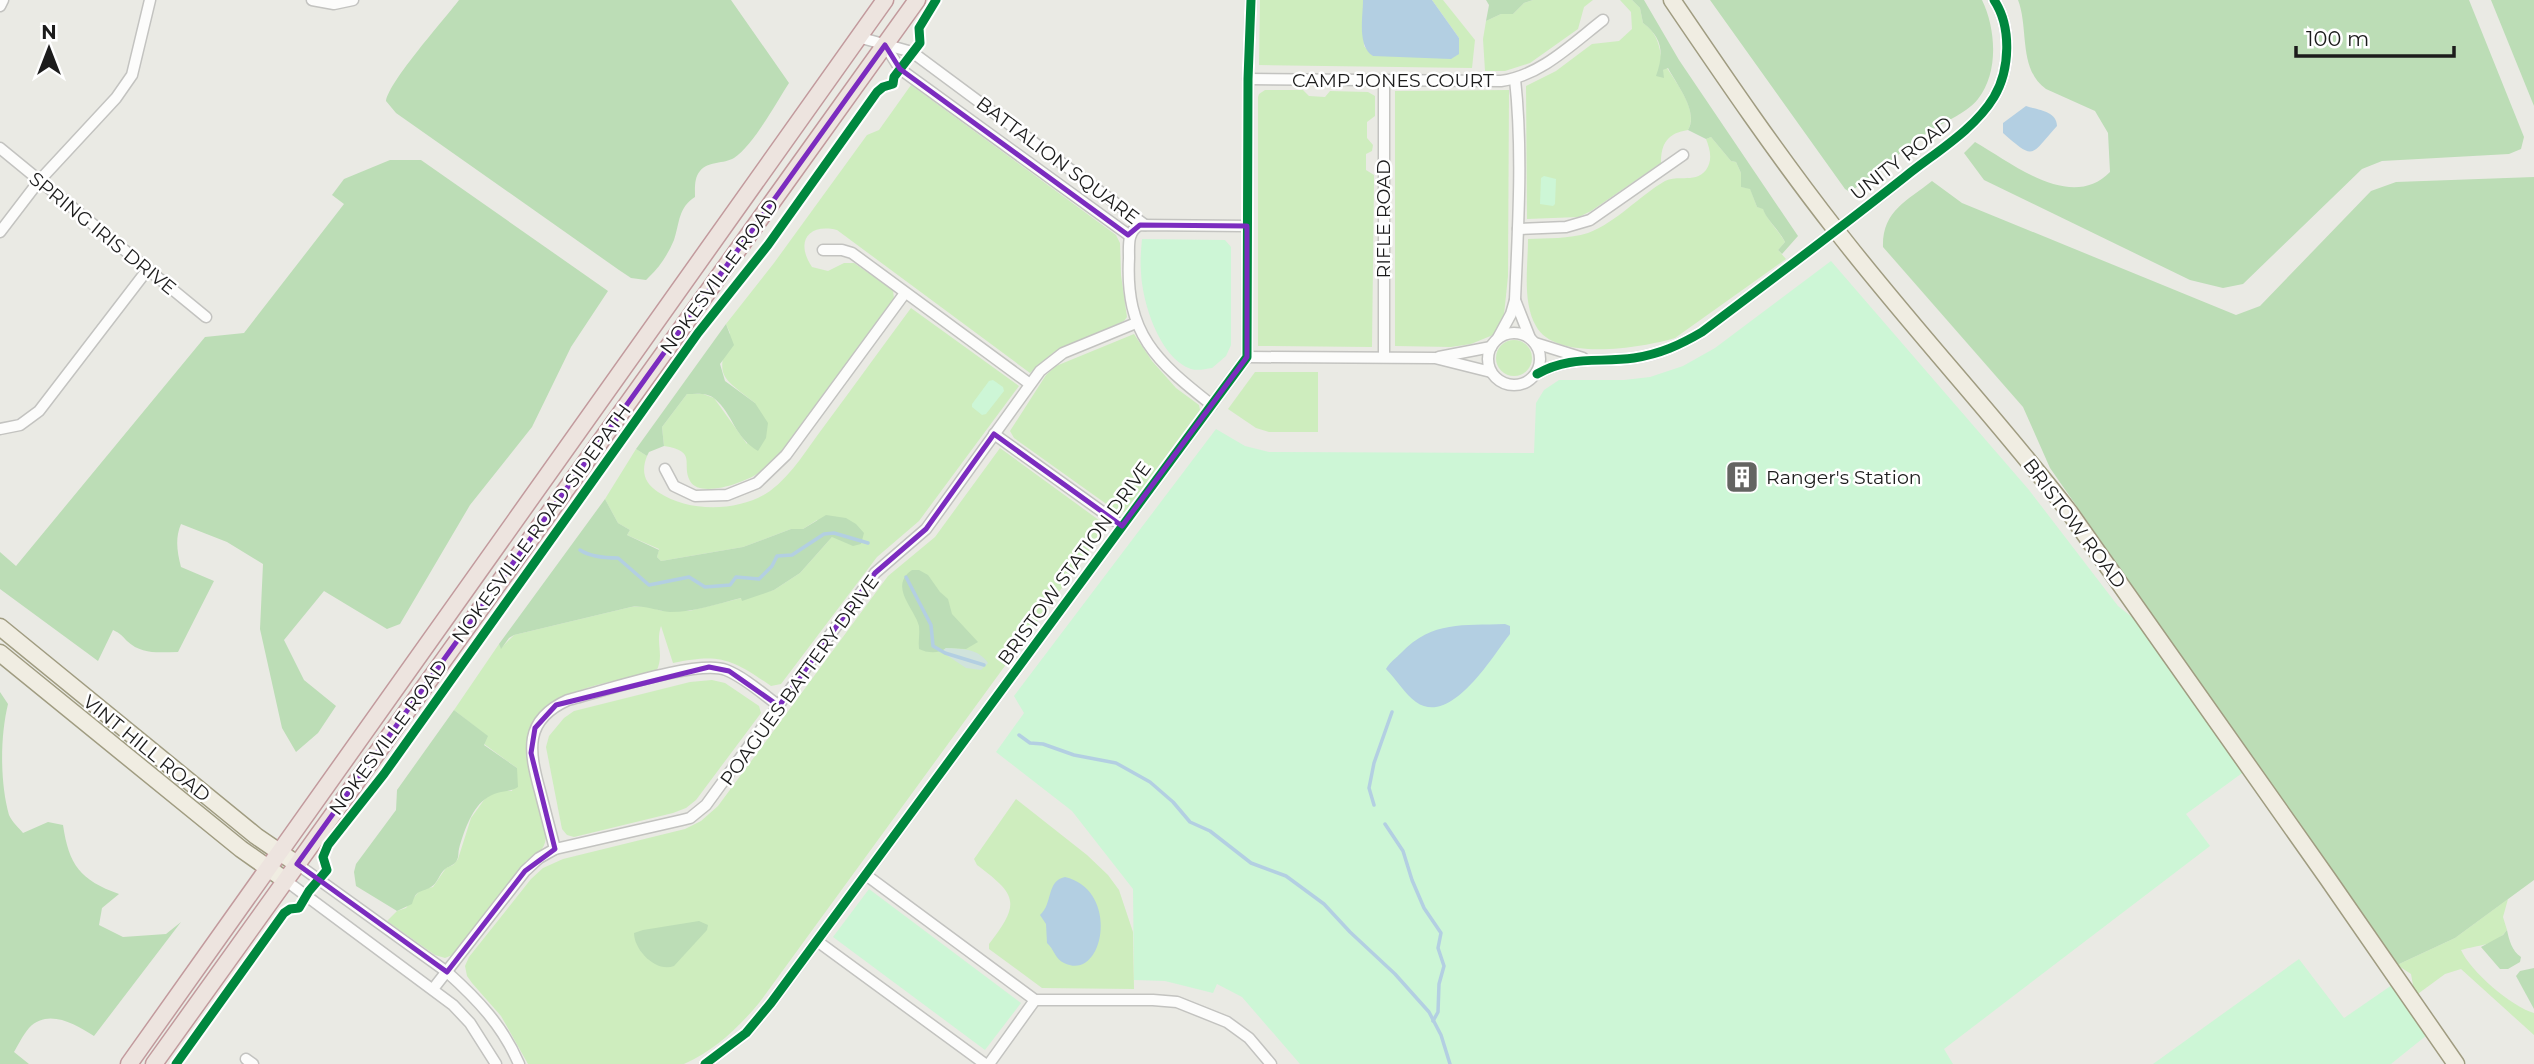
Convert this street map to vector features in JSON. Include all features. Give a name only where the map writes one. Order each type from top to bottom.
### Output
[{"type":"highway","name":"NOKESVILLE ROAD","points":[[129,1064],[885,0]]},
{"type":"highway","name":"NOKESVILLE ROAD","points":[[154,1064],[917,0]]},
{"type":"main road","name":"BRISTOW ROAD","points":[[1672,0],[1745,108],[1836,231],[2035,467],[2070,513],[2456,1064]]},
{"type":"main road","name":"VINT HILL ROAD","points":[[0,627],[256,836],[297,864]]},
{"type":"main road","name":"VINT HILL ROAD","points":[[0,653],[136,765],[285,880]]},
{"type":"street","points":[[0,6],[3,0]]},
{"type":"street","points":[[0,232],[39,181],[116,98],[132,75],[150,0]]},
{"type":"street","points":[[312,0],[334,4],[353,0]]},
{"type":"street","points":[[1251,0],[1248,79],[1247,357],[1436,358],[1491,372]]},
{"type":"street","name":"UNITY ROAD","points":[[1587,359],[1632,358],[1660,353],[1702,332],[1973,123],[1986,110],[2002,79],[2006,62],[2003,20],[1994,0]]},
{"type":"street","name":"CAMP JONES COURT","points":[[1248,79],[1515,79],[1542,66],[1603,20]]},
{"type":"street","name":"BATTALION SQUARE","points":[[858,37],[912,52],[1145,225],[1247,226]]},
{"type":"street","name":"BATTALION SQUARE","points":[[885,45],[900,69],[1130,236]]},
{"type":"street","points":[[1515,79],[1518,107],[1515,300],[1511,314],[1488,355],[1491,372],[1499,381],[1512,386],[1529,382],[1549,367],[1587,359]]},
{"type":"street","name":"RIFLE ROAD","points":[[1384,80],[1384,357]]},
{"type":"street","name":"SPRING IRIS DRIVE","points":[[0,148],[206,317]]},
{"type":"street","points":[[1518,229],[1566,227],[1590,220],[1683,155]]},
{"type":"street","points":[[1145,225],[1135,227],[1130,236],[1129,289],[1136,323],[1151,350],[1162,363],[1212,405]]},
{"type":"street","points":[[823,250],[852,253],[1030,384]]},
{"type":"street","points":[[0,429],[20,425],[39,411],[148,269]]},
{"type":"street","points":[[665,468],[674,486],[695,496],[727,495],[757,483],[786,455],[905,293]]},
{"type":"street","points":[[1515,300],[1541,359],[1537,374]]},
{"type":"street","name":"POAGUES BATTERY DRIVE","points":[[433,989],[525,871],[539,858],[555,849],[690,818],[706,805],[875,573],[926,529],[1046,364],[1063,353],[1136,323]]},
{"type":"street","points":[[1436,358],[1494,343],[1512,333],[1587,359]]},
{"type":"street","name":"BRISTOW STATION DRIVE","points":[[705,1064],[746,1033],[771,1003],[1247,357]]},
{"type":"street","points":[[994,434],[1122,526]]},
{"type":"street","points":[[555,849],[531,753],[536,729],[543,717],[556,705],[672,674],[709,667],[729,671],[779,706]]},
{"type":"street","points":[[297,864],[447,972],[490,1014],[519,1064]]},
{"type":"street","points":[[866,875],[1035,1000],[1177,1002],[1227,1022],[1249,1038],[1271,1064]]},
{"type":"street","points":[[285,880],[433,989],[470,1023],[496,1064]]},
{"type":"street","points":[[817,941],[987,1064],[1035,1000]]},
{"type":"highlighted area","points":[[885,45],[900,69],[1128,235],[1140,225],[1247,226],[1247,357],[1122,526],[994,434],[926,529],[875,573],[779,706],[729,671],[709,667],[556,705],[535,728],[531,753],[555,849],[525,871],[447,972],[297,864]]},
{"type":"green space","points":[[459,0],[731,0],[789,83],[741,152],[730,160],[707,166],[700,171],[696,180],[695,197],[682,211],[674,240],[657,269],[646,280],[631,278],[396,113],[386,101],[407,65]]},
{"type":"green space","points":[[1260,0],[1363,0],[1364,46],[1373,56],[1459,38],[1432,0],[1443,0],[1475,40],[1472,68],[1259,65]]},
{"type":"green space","points":[[1486,0],[1533,0],[1524,3],[1513,14],[1501,14],[1486,21],[1489,5]]},
{"type":"green space","points":[[1533,0],[1593,0],[1584,7],[1578,29],[1530,63],[1505,71],[1485,71],[1483,39],[1486,21],[1501,14],[1513,14],[1524,3]]},
{"type":"green space","points":[[1620,0],[1632,0],[1640,8],[1643,23],[1656,38],[1663,70],[1667,68],[1689,107],[1691,123],[1688,130],[1667,140],[1662,150],[1661,163],[1591,211],[1579,217],[1527,219],[1526,86],[1556,71],[1592,44],[1619,41],[1632,29],[1631,12]]},
{"type":"green space","points":[[1632,0],[1644,0],[1679,60],[1798,236],[1782,254],[1778,250],[1785,242],[1763,209],[1757,207],[1750,189],[1741,187],[1741,173],[1736,162],[1731,161],[1711,137],[1706,139],[1688,130],[1691,123],[1689,107],[1668,68],[1663,70],[1664,78],[1656,76],[1660,47],[1655,35],[1643,23],[1640,8]]},
{"type":"green space","points":[[1710,0],[1982,0],[1992,37],[1989,76],[1985,88],[1973,105],[1924,135],[1850,192],[1845,189]]},
{"type":"green space","points":[[2018,0],[2469,0],[2524,137],[2521,149],[2509,154],[2382,161],[2362,169],[2243,284],[2223,288],[2190,280],[1984,180],[1964,153],[1975,142],[2024,171],[2060,186],[2078,187],[2095,183],[2110,172],[2108,133],[2095,111],[2046,89],[2031,71]]},
{"type":"green space","points":[[2491,0],[2534,0],[2534,106]]},
{"type":"green space","points":[[911,85],[1116,235],[1120,243],[1127,317],[1124,321],[1054,352],[1030,373],[837,230],[818,229],[807,236],[805,242],[807,258],[812,267],[828,271],[844,263],[854,263],[893,290],[894,299],[782,452],[760,472],[743,481],[712,489],[695,486],[688,475],[685,455],[675,448],[664,446],[662,427],[687,394],[703,394],[714,398],[747,444],[755,403],[724,374],[723,359],[730,333],[726,324],[867,135],[879,130]]},
{"type":"green space","points":[[1265,90],[1303,90],[1309,96],[1325,97],[1330,91],[1368,92],[1375,96],[1375,116],[1367,122],[1367,138],[1373,145],[1372,151],[1366,154],[1366,170],[1374,175],[1372,347],[1258,346],[1258,97]]},
{"type":"green space","points":[[1509,90],[1508,276],[1504,315],[1500,326],[1493,335],[1471,344],[1451,347],[1395,346],[1395,91]]},
{"type":"green space","points":[[1711,137],[1731,161],[1736,162],[1741,173],[1741,187],[1750,188],[1757,207],[1763,208],[1785,242],[1778,250],[1786,259],[1675,338],[1622,348],[1600,349],[1561,344],[1546,337],[1536,326],[1529,306],[1528,239],[1588,233],[1609,222],[1665,181],[1697,177],[1706,170],[1710,162],[1706,139]]},
{"type":"green space","points":[[390,160],[421,160],[608,291],[571,347],[532,427],[470,505],[400,624],[387,629],[324,591],[284,640],[304,680],[336,706],[318,733],[296,752],[282,728],[260,629],[263,564],[227,542],[181,524],[177,545],[181,567],[214,581],[178,652],[138,649],[113,630],[98,661],[0,589],[0,552],[16,566],[205,337],[244,333],[344,204],[332,195],[344,179]]},
{"type":"green space","points":[[1544,176],[1556,179],[1553,206],[1540,204],[1541,178]]},
{"type":"green space","points":[[2534,177],[2534,880],[2455,938],[2397,965],[2050,468],[2023,407],[1883,247],[1884,235],[1891,216],[1898,208],[1932,181],[1962,203],[2236,315],[2260,306],[2371,191],[2396,182]]},
{"type":"green space","points":[[1142,239],[1225,240],[1231,247],[1231,345],[1226,356],[1212,368],[1191,369],[1180,363],[1161,341],[1149,313],[1142,284]]},
{"type":"green space","points":[[1831,261],[2029,490],[2118,606],[2142,625],[2245,771],[2186,814],[2210,846],[1944,1049],[1953,1064],[1300,1064],[1242,997],[1217,984],[1213,993],[1165,981],[1134,980],[1133,889],[1072,811],[996,752],[1024,713],[1014,696],[1216,429],[1245,446],[1269,452],[1534,453],[1536,403],[1544,390],[1559,380],[1624,380],[1650,377],[1683,366],[1715,348]]},
{"type":"green space","points":[[911,308],[1019,386],[919,521],[877,557],[781,684],[771,686],[735,664],[725,661],[703,659],[673,663],[661,626],[660,660],[656,672],[592,686],[554,704],[540,718],[531,736],[528,759],[546,834],[545,844],[526,861],[455,954],[445,958],[435,955],[387,921],[397,911],[406,908],[420,890],[433,887],[446,868],[458,859],[471,818],[484,800],[501,790],[512,791],[517,768],[484,744],[487,736],[454,710],[499,644],[501,648],[514,635],[631,607],[689,611],[774,590],[800,573],[832,537],[817,520],[803,529],[791,529],[743,547],[661,561],[657,557],[659,549],[627,535],[630,530],[618,523],[605,499],[636,449],[647,456],[644,472],[647,481],[670,499],[684,504],[714,507],[730,506],[758,498],[770,491],[793,468]]},
{"type":"green space","points":[[726,324],[734,345],[720,364],[725,381],[755,403],[768,423],[766,438],[758,451],[744,439],[715,399],[709,395],[698,394],[687,394],[662,427],[664,446],[649,452],[647,456],[636,449]]},
{"type":"green space","points":[[1134,334],[1152,361],[1176,388],[1199,405],[1200,410],[1125,512],[1119,513],[1014,438],[1010,431],[1046,375],[1056,366]]},
{"type":"green space","points":[[1514,340],[1527,345],[1532,358],[1527,371],[1514,376],[1501,371],[1496,358],[1501,345]]},
{"type":"green space","points":[[1255,372],[1318,372],[1318,432],[1269,432],[1256,428],[1228,409]]},
{"type":"green space","points":[[993,380],[1003,387],[1004,391],[986,414],[982,415],[972,404],[989,381]]},
{"type":"green space","points":[[1000,448],[1107,526],[759,1003],[725,1038],[684,1064],[528,1064],[501,1016],[467,976],[465,966],[469,957],[531,879],[543,868],[563,859],[685,829],[701,821],[718,806],[888,576],[935,537]]},
{"type":"green space","points":[[605,499],[618,523],[630,530],[627,535],[659,550],[657,557],[661,561],[743,547],[791,529],[803,529],[826,515],[846,518],[864,533],[861,544],[853,546],[832,537],[800,573],[774,590],[742,601],[741,598],[679,612],[631,607],[514,635],[501,649],[499,644]]},
{"type":"green space","points":[[912,570],[928,575],[948,599],[952,614],[978,642],[966,649],[946,648],[933,652],[919,649],[919,626],[905,598],[902,583]]},
{"type":"green space","points":[[712,680],[725,683],[759,706],[761,713],[696,800],[673,813],[574,837],[567,835],[562,829],[546,747],[549,736],[564,718],[574,711],[690,682]]},
{"type":"green space","points":[[0,692],[8,704],[2,760],[6,802],[14,822],[23,833],[48,822],[63,825],[69,851],[79,869],[95,883],[119,894],[102,908],[99,925],[123,937],[166,934],[181,922],[94,1036],[70,1023],[53,1019],[36,1022],[29,1028],[14,1052],[29,1064],[0,1064]]},
{"type":"green space","points":[[454,710],[488,736],[484,745],[517,768],[518,787],[494,794],[479,804],[465,830],[456,862],[444,870],[433,886],[417,893],[412,904],[397,911],[356,886],[356,864],[396,810],[397,790]]},
{"type":"green space","points":[[1016,799],[1087,855],[1119,890],[1133,932],[1134,989],[1042,988],[989,949],[989,944],[1006,919],[1010,900],[1000,884],[977,865],[974,859]]},
{"type":"green space","points":[[869,889],[1021,1003],[985,1050],[833,937]]},
{"type":"green space","points":[[2508,899],[2503,917],[2507,930],[2486,944],[2461,950],[2473,968],[2493,987],[2515,1004],[2534,1013],[2534,1035],[2461,969],[2445,974],[2415,996],[2411,974],[2397,965],[2455,938]]},
{"type":"green space","points":[[699,921],[708,925],[707,930],[674,966],[653,963],[642,953],[635,940],[634,933],[643,930]]},
{"type":"green space","points":[[2507,930],[2513,948],[2521,957],[2520,962],[2508,969],[2500,969],[2481,947]]},
{"type":"green space","points":[[2299,959],[2344,1018],[2392,985],[2427,1035],[2391,1064],[2153,1064]]},
{"type":"green space","points":[[2534,968],[2534,1009],[2516,976],[2520,971]]},
{"type":"shaded area","points":[[946,648],[975,652],[988,663],[981,670],[966,668],[942,651]]},
{"type":"water","points":[[1363,0],[1432,0],[1459,38],[1459,54],[1451,59],[1373,56],[1363,38]]},
{"type":"water","points":[[2026,106],[2050,114],[2057,126],[2042,144],[2032,151],[2021,148],[2003,133],[2003,123]]},
{"type":"water","points":[[1462,625],[1510,626],[1510,634],[1493,658],[1469,686],[1443,705],[1429,707],[1416,702],[1386,669],[1413,642],[1437,630]]},
{"type":"water","points":[[1065,877],[1083,885],[1094,899],[1100,915],[1097,948],[1089,960],[1078,966],[1061,961],[1047,943],[1046,924],[1040,915],[1055,883]]},
{"type":"waterway","points":[[580,550],[588,554],[618,558],[649,585],[689,577],[705,587],[730,585],[736,577],[759,579],[772,566],[777,556],[792,555],[824,534],[834,533],[868,543]]},
{"type":"waterway","points":[[906,577],[931,625],[933,646],[945,653],[984,665]]},
{"type":"waterway","points":[[1374,805],[1369,788],[1374,763],[1392,712]]},
{"type":"waterway","points":[[1019,735],[1030,743],[1116,763],[1150,782],[1173,802],[1190,822],[1210,831],[1251,863],[1286,876],[1324,904],[1395,974],[1429,1012],[1441,1035],[1450,1064]]},
{"type":"waterway","points":[[1385,824],[1403,851],[1424,908],[1441,933],[1438,948],[1444,966],[1439,984],[1438,1012],[1433,1021]]},
{"type":"cycle path","name":"NOKESVILLE ROAD SIDEPATH","points":[[176,1064],[284,913],[299,908],[327,870],[323,857],[328,845],[384,774],[698,333],[768,245],[877,92],[893,84],[894,77],[920,43],[919,28],[936,0]]},
{"type":"cycle path","points":[[705,1064],[746,1033],[771,1003],[1247,357],[1248,79],[1251,0]]},
{"type":"cycle path","points":[[1537,374],[1561,364],[1643,356],[1694,337],[1954,140],[1986,109],[2003,74],[2006,35],[2000,11],[1994,0]]},
{"type":"place","name":"Ranger's Station","points":[[1742,477]]}]
